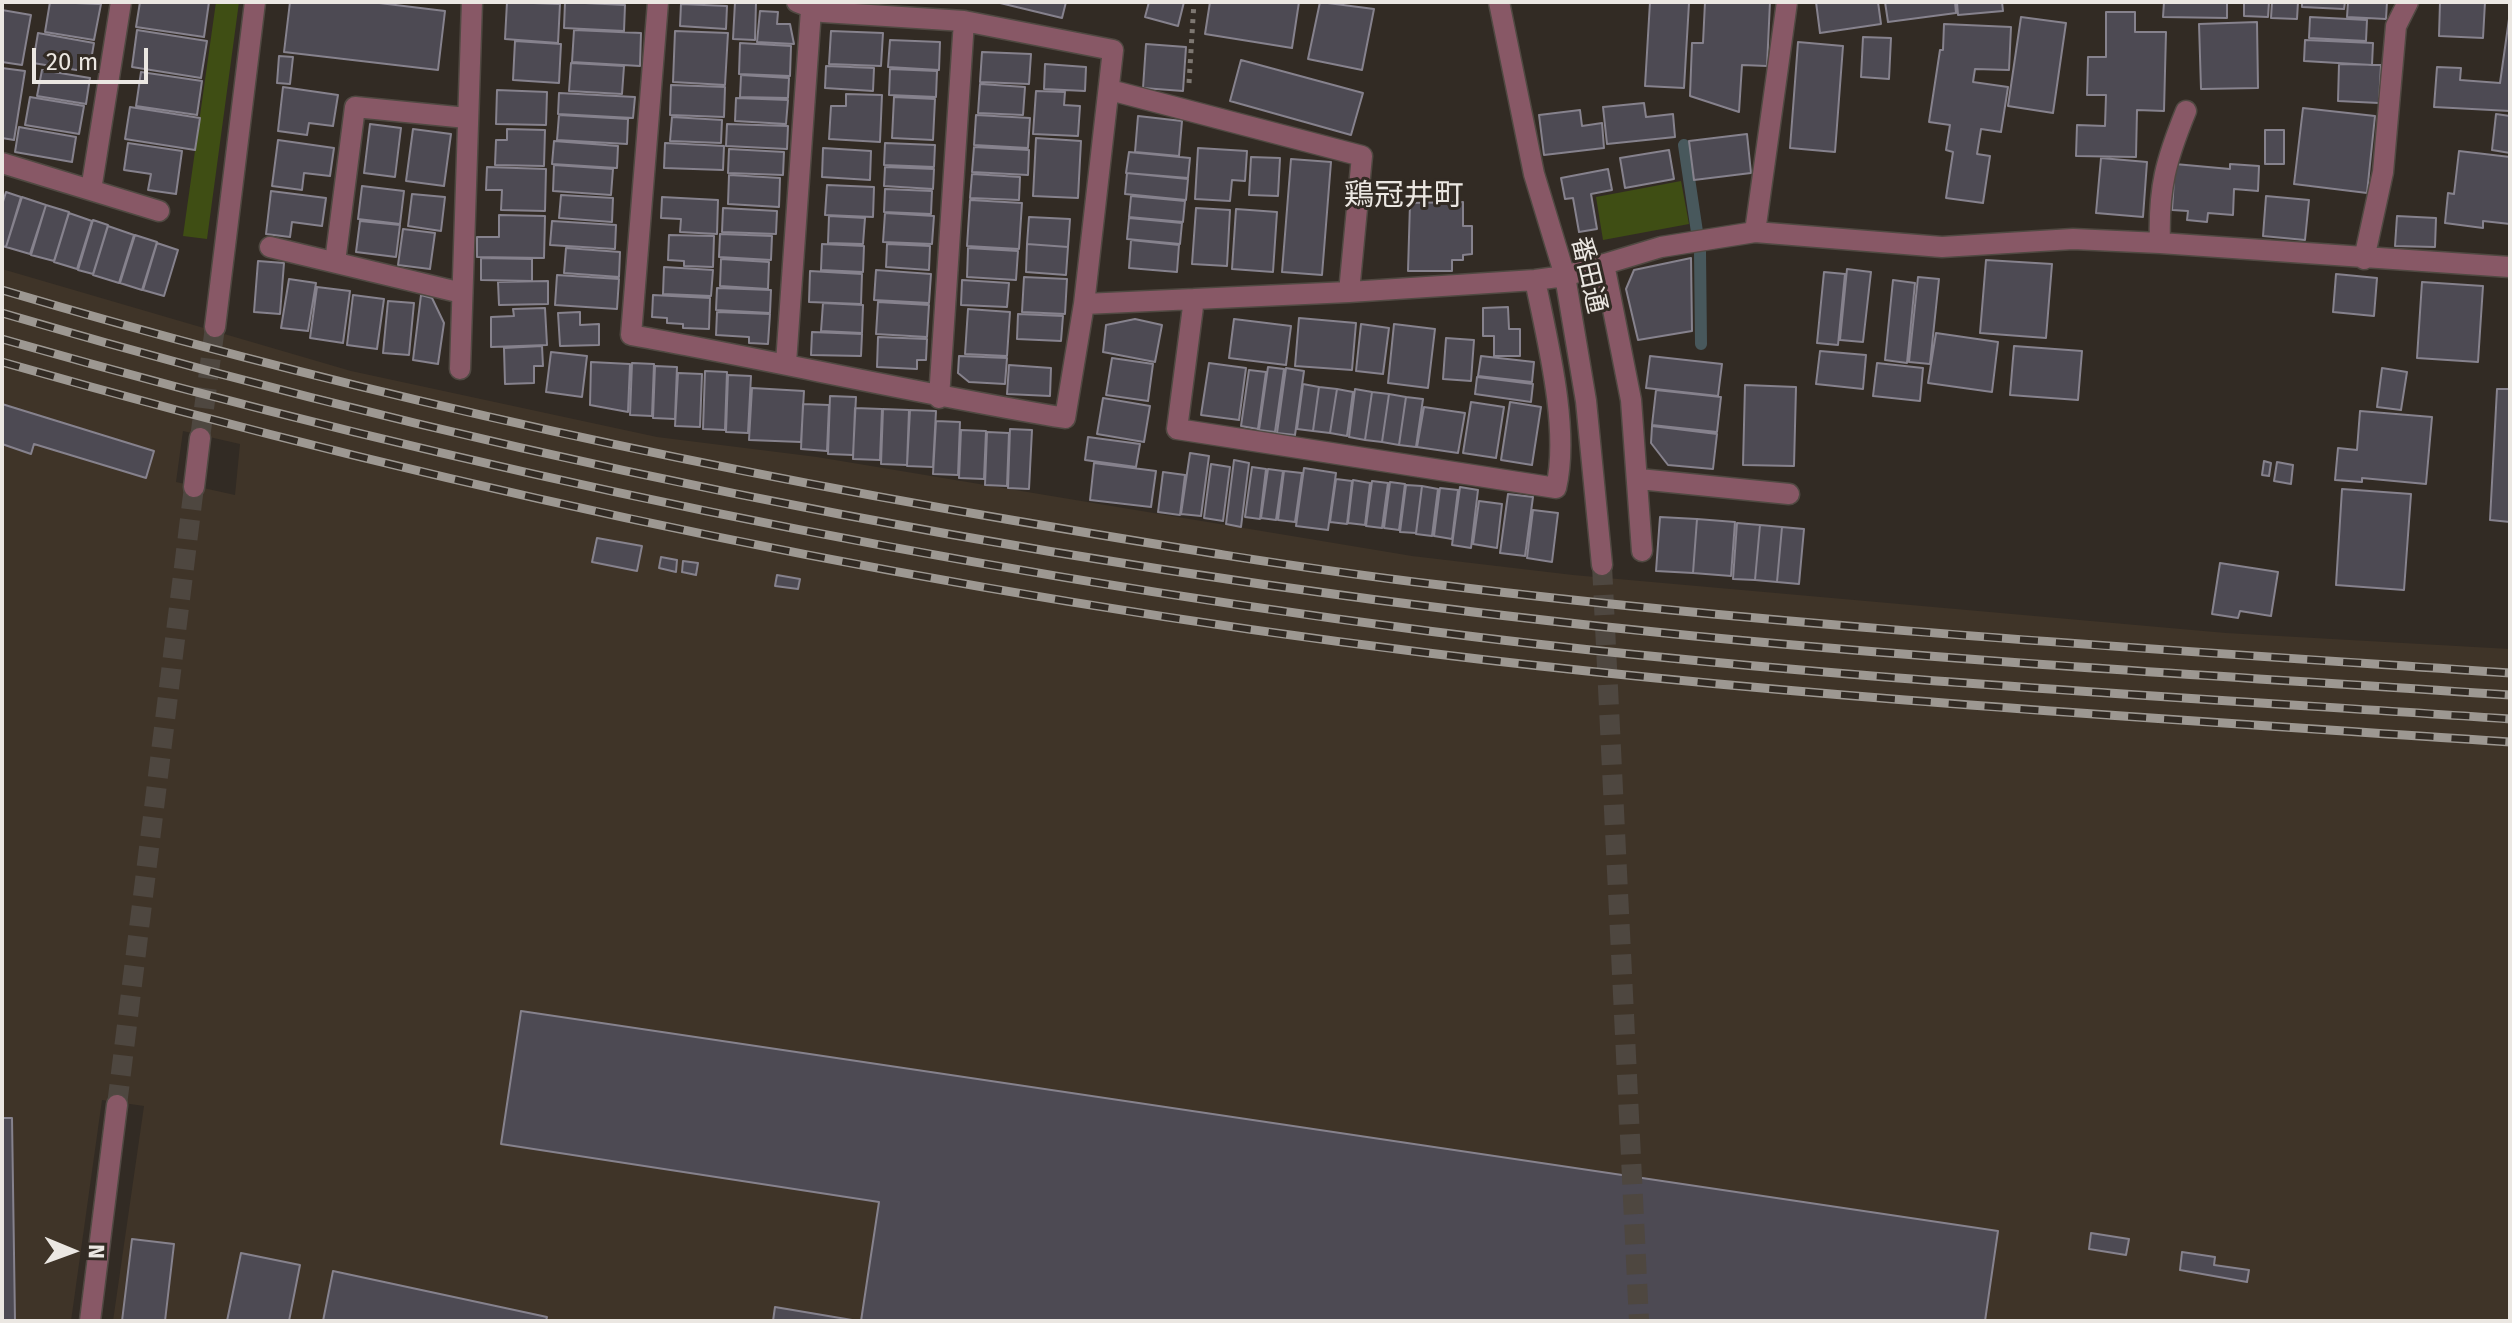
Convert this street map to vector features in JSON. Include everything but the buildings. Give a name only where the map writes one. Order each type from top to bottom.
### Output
[{"type":"street","points":[[91,190],[121,2]]},
{"type":"street","points":[[215,327],[255,2]]},
{"type":"street","points":[[460,369],[472,2]]},
{"type":"street","points":[[658,2],[631,335],[786,363],[939,398],[1065,418],[1084,304],[1113,50],[964,21],[804,6],[786,363]]},
{"type":"street","name":"番田通","points":[[1499,2],[1534,174],[1565,276],[1586,401],[1602,565]]},
{"type":"street","points":[[1755,232],[1787,2]]},
{"type":"street","points":[[2364,259],[2383,172],[2396,26],[2408,2]]},
{"type":"street","points":[[939,398],[964,21]]},
{"type":"street","points":[[1110,90],[1362,156],[1349,292]]},
{"type":"street","points":[[335,262],[355,107],[467,118]]},
{"type":"street","points":[[2160,243],[2159,209],[2165,164],[2186,111]]},
{"type":"street","points":[[2,163],[159,211]]},
{"type":"street","points":[[1084,304],[1535,280],[1565,276],[1661,247],[1755,232],[1942,247],[2073,239],[2160,243],[2510,267]]},
{"type":"street","points":[[270,247],[462,293]]},
{"type":"street","points":[[1604,264],[1631,400],[1642,551]]},
{"type":"street","points":[[1194,299],[1177,429],[1556,488],[1561,468],[1554,374],[1535,280]]},
{"type":"street","points":[[194,487],[200,438]]},
{"type":"street","points":[[1639,479],[1789,494]]},
{"type":"street","points":[[90,1321],[117,1105]]},
{"type":"path","points":[[1187,108],[1194,2]]},
{"type":"shaded area","points":[[2,269],[351,371],[657,437],[817,457],[1412,556],[1573,575],[2226,633],[2510,649],[2510,1321],[113,1321],[144,1106],[102,1100],[71,1321],[2,1321]],"holes":[[[183,431],[240,444],[235,495],[176,482]]]},
{"type":"green space","points":[[216,2],[239,2],[207,239],[183,236]]},
{"type":"green space","points":[[1681,181],[1689,224],[1603,240],[1596,197]]},
{"type":"waterway","points":[[1684,145],[1700,252],[1701,344]]},
{"type":"tunnel","points":[[200,438],[215,327]]},
{"type":"tunnel","points":[[117,1105],[194,487]]},
{"type":"tunnel","points":[[1602,565],[1639,1321]]},
{"type":"railway","points":[[2,290],[126,326],[377,391],[629,448],[1011,520],[1225,555],[1440,585],[1707,614],[2510,673]]},
{"type":"railway","points":[[2,313],[208,371],[417,424],[628,471],[840,514],[1267,585],[1481,613],[1694,636],[1898,654],[2510,695]]},
{"type":"railway","points":[[2,339],[354,432],[709,512],[1068,578],[1247,606],[1428,631],[1698,661],[1968,683],[2510,719]]},
{"type":"railway","points":[[2,362],[177,410],[531,497],[888,570],[1248,629],[1428,653],[1698,682],[1968,705],[2510,742]]},
{"type":"district","name":"鶏冠井町","points":[[1404,197]]}]
